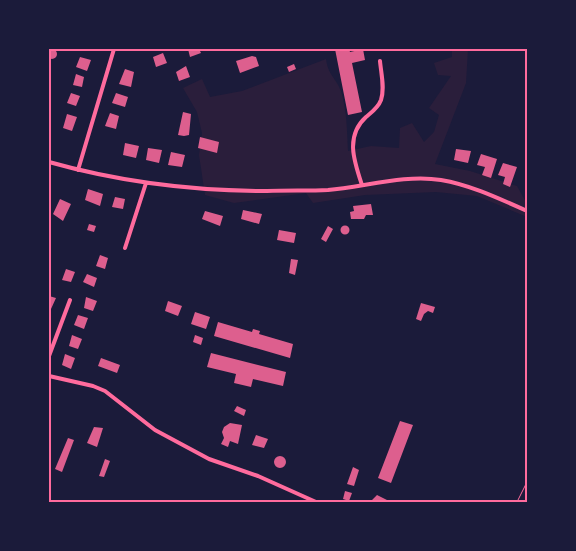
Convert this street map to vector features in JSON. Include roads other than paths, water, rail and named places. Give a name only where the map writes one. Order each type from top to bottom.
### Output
[{"type":"street","points":[[78,170],[114,49]]},
{"type":"street","points":[[362,185],[353,158],[352,140],[356,126],[378,107],[381,99],[380,62]]},
{"type":"street","points":[[49,162],[78,170],[146,183],[228,190],[328,190],[362,185],[440,180],[465,186],[527,211]]},
{"type":"street","points":[[125,248],[146,183]]},
{"type":"street","points":[[49,356],[70,300]]},
{"type":"street","points":[[49,376],[93,386],[105,391],[155,430],[209,459],[258,476],[316,502]]}]
